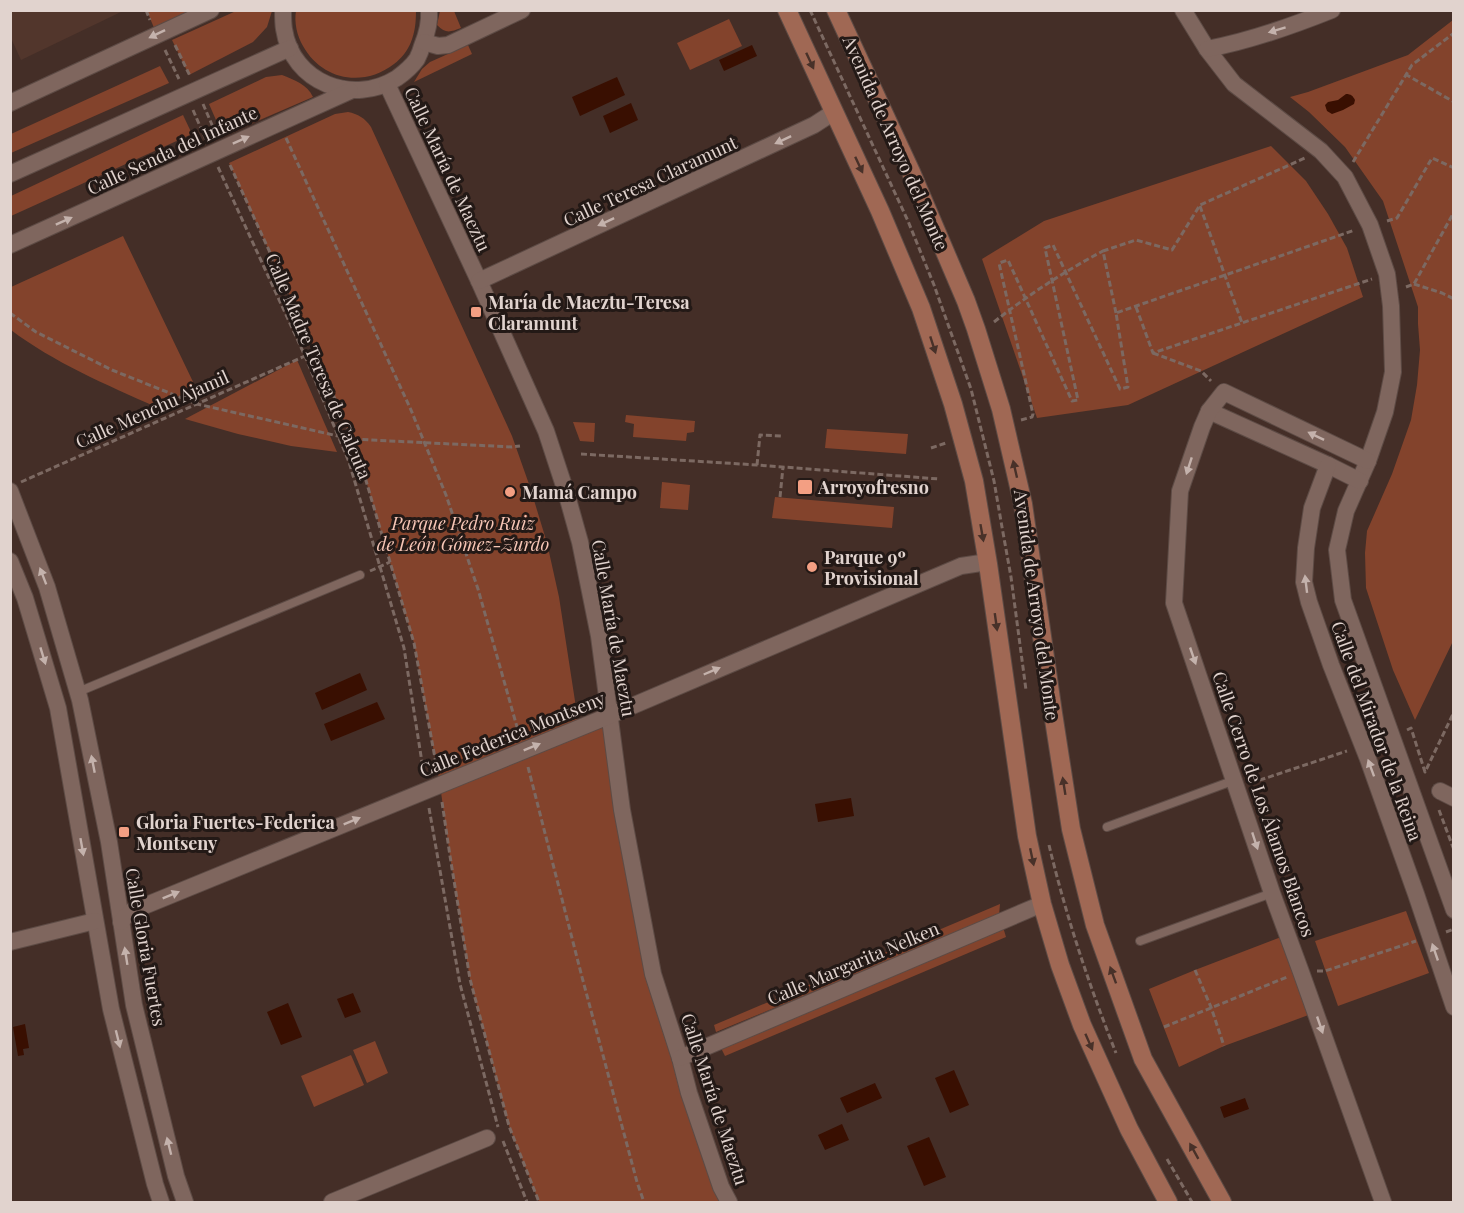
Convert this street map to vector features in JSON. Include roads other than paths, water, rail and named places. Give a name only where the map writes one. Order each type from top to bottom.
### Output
[{"type":"street","points":[[10,103],[211,10]]},
{"type":"street","points":[[283,10],[284,29],[290,48],[300,65],[314,78],[331,87],[350,91],[369,90],[387,84],[404,74],[417,60],[430,22],[429,10]]},
{"type":"street","points":[[424,42],[438,46],[448,45],[522,10]]},
{"type":"street","points":[[787,10],[880,211],[921,308],[974,482],[1027,837],[1042,904],[1060,965],[1082,1025],[1129,1129],[1168,1203]]},
{"type":"street","name":"Avenida de Arroyo del Monte","points":[[836,10],[911,172],[966,301],[1005,425],[1023,504],[1071,829],[1095,925],[1143,1059],[1222,1203]]},
{"type":"street","name":"Calle del Mirador de la Reina","points":[[1183,10],[1207,49],[1234,84],[1321,151],[1345,177],[1370,225],[1387,274],[1391,306],[1393,372],[1385,412],[1368,461],[1346,511],[1337,550],[1343,600],[1454,910]]},
{"type":"street","points":[[1207,49],[1302,22],[1332,10]]},
{"type":"street","points":[[10,174],[290,48]]},
{"type":"street","name":"Calle María de Maeztu","points":[[387,84],[546,431],[566,492],[589,581],[599,636],[622,810],[653,974],[689,1093],[729,1203]]},
{"type":"street","name":"Calle Senda del Infante","points":[[10,245],[350,91]]},
{"type":"street","name":"Calle Teresa Claramunt","points":[[479,281],[814,126],[834,112]]},
{"type":"street","name":"Calle Cerro de Los Álamos Blancos","points":[[1368,461],[1224,392],[1209,411],[1180,492],[1174,603],[1272,893],[1383,1203]]},
{"type":"street","points":[[1209,411],[1360,481]]},
{"type":"street","name":"Calle del Mirador de la Reina","points":[[1328,465],[1312,508],[1304,582],[1316,623],[1416,894],[1454,1007]]},
{"type":"street","name":"Calle Gloria Fuertes","points":[[16,486],[78,692],[109,842],[134,1005],[184,1203]]},
{"type":"street","points":[[10,561],[25,597],[58,708],[111,1009],[161,1203]]},
{"type":"street","name":"Calle Federica Montseny","points":[[121,922],[132,911],[610,715],[961,566],[988,564]]},
{"type":"street","name":"Calle Margarita Nelken","points":[[680,1058],[1042,904]]},
{"type":"street","points":[[10,942],[95,921]]},
{"type":"street","points":[[332,1203],[486,1138]]},
{"type":"lane","points":[[78,692],[360,575]]},
{"type":"lane","points":[[1107,826],[1236,784]]},
{"type":"lane","points":[[1140,941],[1272,893]]},
{"type":"place","name":"María de Maeztu-Teresa Claramunt","points":[[476,312]]},
{"type":"place","name":"Arroyofresno","points":[[805,487]]},
{"type":"place","name":"Mamá Campo","points":[[510,492]]},
{"type":"place","name":"Parque 9º Provisional","points":[[812,567]]},
{"type":"place","name":"Gloria Fuertes-Federica Montseny","points":[[124,832]]},
{"type":"park label","name":"Parque Pedro Ruiz de León Gómez-Zurdo","points":[[463,533]]}]
